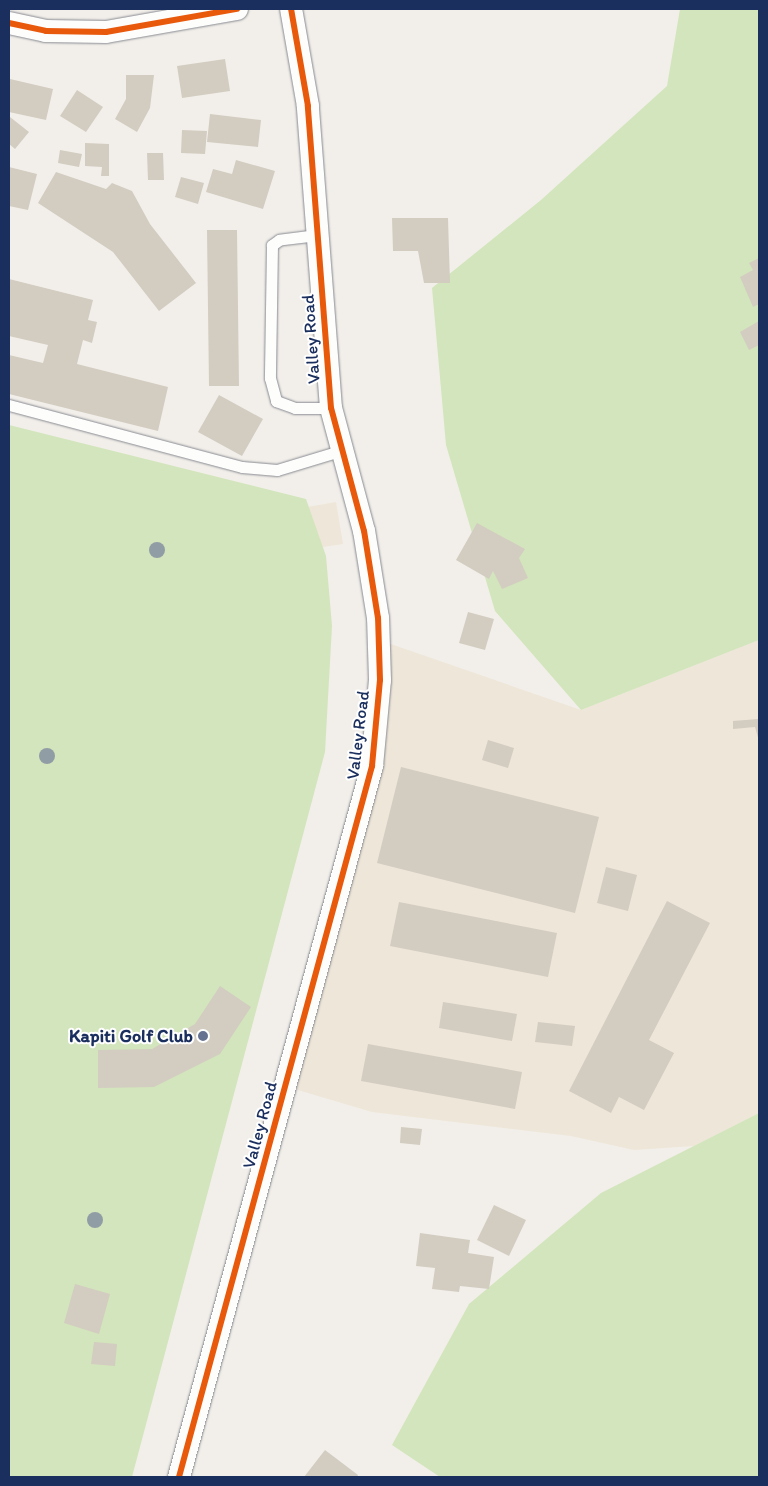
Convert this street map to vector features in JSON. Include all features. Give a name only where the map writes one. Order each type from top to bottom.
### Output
[{"type":"street","points":[[9,23],[46,32],[106,32],[237,9]]},
{"type":"street","name":"Valley Road","points":[[179,1477],[372,766],[380,680],[378,618],[364,531],[331,408],[308,106],[291,9]]},
{"type":"lane","points":[[318,235],[279,240],[272,245],[270,378],[276,402],[295,408],[331,408]]},
{"type":"lane","points":[[9,405],[242,467],[277,470],[343,450]]},
{"type":"shaded area","points":[[336,502],[343,544],[309,549],[302,508]]},
{"type":"shaded area","points":[[759,640],[759,1113],[694,1146],[634,1150],[571,1136],[372,1112],[291,1088],[371,752],[385,642],[581,710]]},
{"type":"green space","points":[[680,9],[759,9],[759,640],[581,710],[495,611],[446,445],[432,288],[541,200],[667,86]]},
{"type":"green space","name":"Kapiti Golf Club","points":[[9,425],[306,499],[326,556],[332,626],[325,752],[132,1477],[9,1477]]},
{"type":"green space","points":[[759,1113],[759,1477],[440,1477],[392,1445],[469,1304],[601,1193]]},
{"type":"building","points":[[225,59],[230,91],[182,98],[177,66]]},
{"type":"building","points":[[126,75],[154,75],[150,108],[137,132],[115,119],[126,99]]},
{"type":"building","points":[[10,79],[53,89],[46,120],[9,112]]},
{"type":"building","points":[[77,90],[103,107],[86,132],[60,116]]},
{"type":"building","points":[[210,114],[261,120],[258,147],[207,142]]},
{"type":"building","points":[[10,117],[29,132],[15,149],[9,144]]},
{"type":"building","points":[[182,130],[207,131],[205,154],[181,153]]},
{"type":"building","points":[[85,143],[109,144],[109,176],[101,176],[102,167],[85,166]]},
{"type":"building","points":[[60,150],[82,154],[79,167],[58,163]]},
{"type":"building","points":[[147,153],[163,153],[164,180],[148,180]]},
{"type":"building","points":[[236,160],[275,171],[263,209],[206,192],[213,169],[232,174]]},
{"type":"building","points":[[9,167],[37,174],[28,210],[9,206]]},
{"type":"building","points":[[56,172],[106,189],[112,183],[132,191],[150,224],[196,283],[159,311],[113,252],[38,203]]},
{"type":"building","points":[[181,177],[204,183],[198,204],[175,197]]},
{"type":"building","points":[[392,218],[448,218],[450,283],[424,283],[418,251],[393,251]]},
{"type":"building","points":[[207,230],[237,230],[239,386],[209,386]]},
{"type":"building","points":[[759,258],[759,304],[753,307],[740,277],[753,270],[749,263]]},
{"type":"building","points":[[9,279],[93,300],[88,320],[97,322],[92,343],[83,340],[77,364],[168,387],[158,431],[9,394],[9,355],[43,363],[48,345],[9,336]]},
{"type":"building","points":[[759,321],[759,345],[749,350],[740,332]]},
{"type":"building","points":[[219,395],[263,419],[242,456],[198,432]]},
{"type":"building","points":[[477,523],[525,549],[519,558],[528,578],[502,589],[493,571],[489,579],[456,560]]},
{"type":"building","points":[[468,612],[494,619],[485,650],[459,643]]},
{"type":"building","points":[[759,719],[759,741],[755,727],[733,729],[733,721]]},
{"type":"building","points":[[488,740],[514,748],[508,768],[482,760]]},
{"type":"building","points":[[401,767],[599,817],[575,913],[377,863]]},
{"type":"building","points":[[606,867],[637,875],[628,911],[597,903]]},
{"type":"building","points":[[667,901],[710,923],[649,1040],[674,1053],[644,1110],[619,1097],[611,1113],[569,1091]]},
{"type":"building","points":[[399,902],[557,933],[548,977],[390,946]]},
{"type":"building","name":"Kapiti Golf Club","points":[[220,986],[251,1007],[220,1054],[154,1087],[98,1088],[98,1050],[152,1049],[195,1024]]},
{"type":"building","points":[[443,1002],[517,1014],[512,1041],[439,1028]]},
{"type":"building","points":[[538,1022],[575,1026],[572,1046],[535,1042]]},
{"type":"building","points":[[368,1044],[522,1072],[515,1109],[361,1081]]},
{"type":"building","points":[[401,1127],[422,1129],[420,1145],[400,1143]]},
{"type":"building","points":[[494,1205],[526,1220],[509,1256],[477,1240]]},
{"type":"building","points":[[420,1233],[470,1240],[468,1253],[494,1257],[489,1289],[460,1286],[459,1292],[432,1289],[435,1268],[416,1266]]},
{"type":"building","points":[[75,1284],[110,1294],[99,1334],[64,1323]]},
{"type":"building","points":[[94,1342],[117,1344],[115,1366],[91,1364]]},
{"type":"building","points":[[325,1450],[358,1475],[357,1477],[304,1477]]},
{"type":"cycle path","points":[[9,23],[46,31],[106,32],[237,9]]},
{"type":"cycle path","points":[[179,1477],[372,766],[380,680],[378,618],[364,531],[331,408],[308,106],[291,9]]},
{"type":"place","name":"Kapiti Golf Club","points":[[203,1036]]}]
